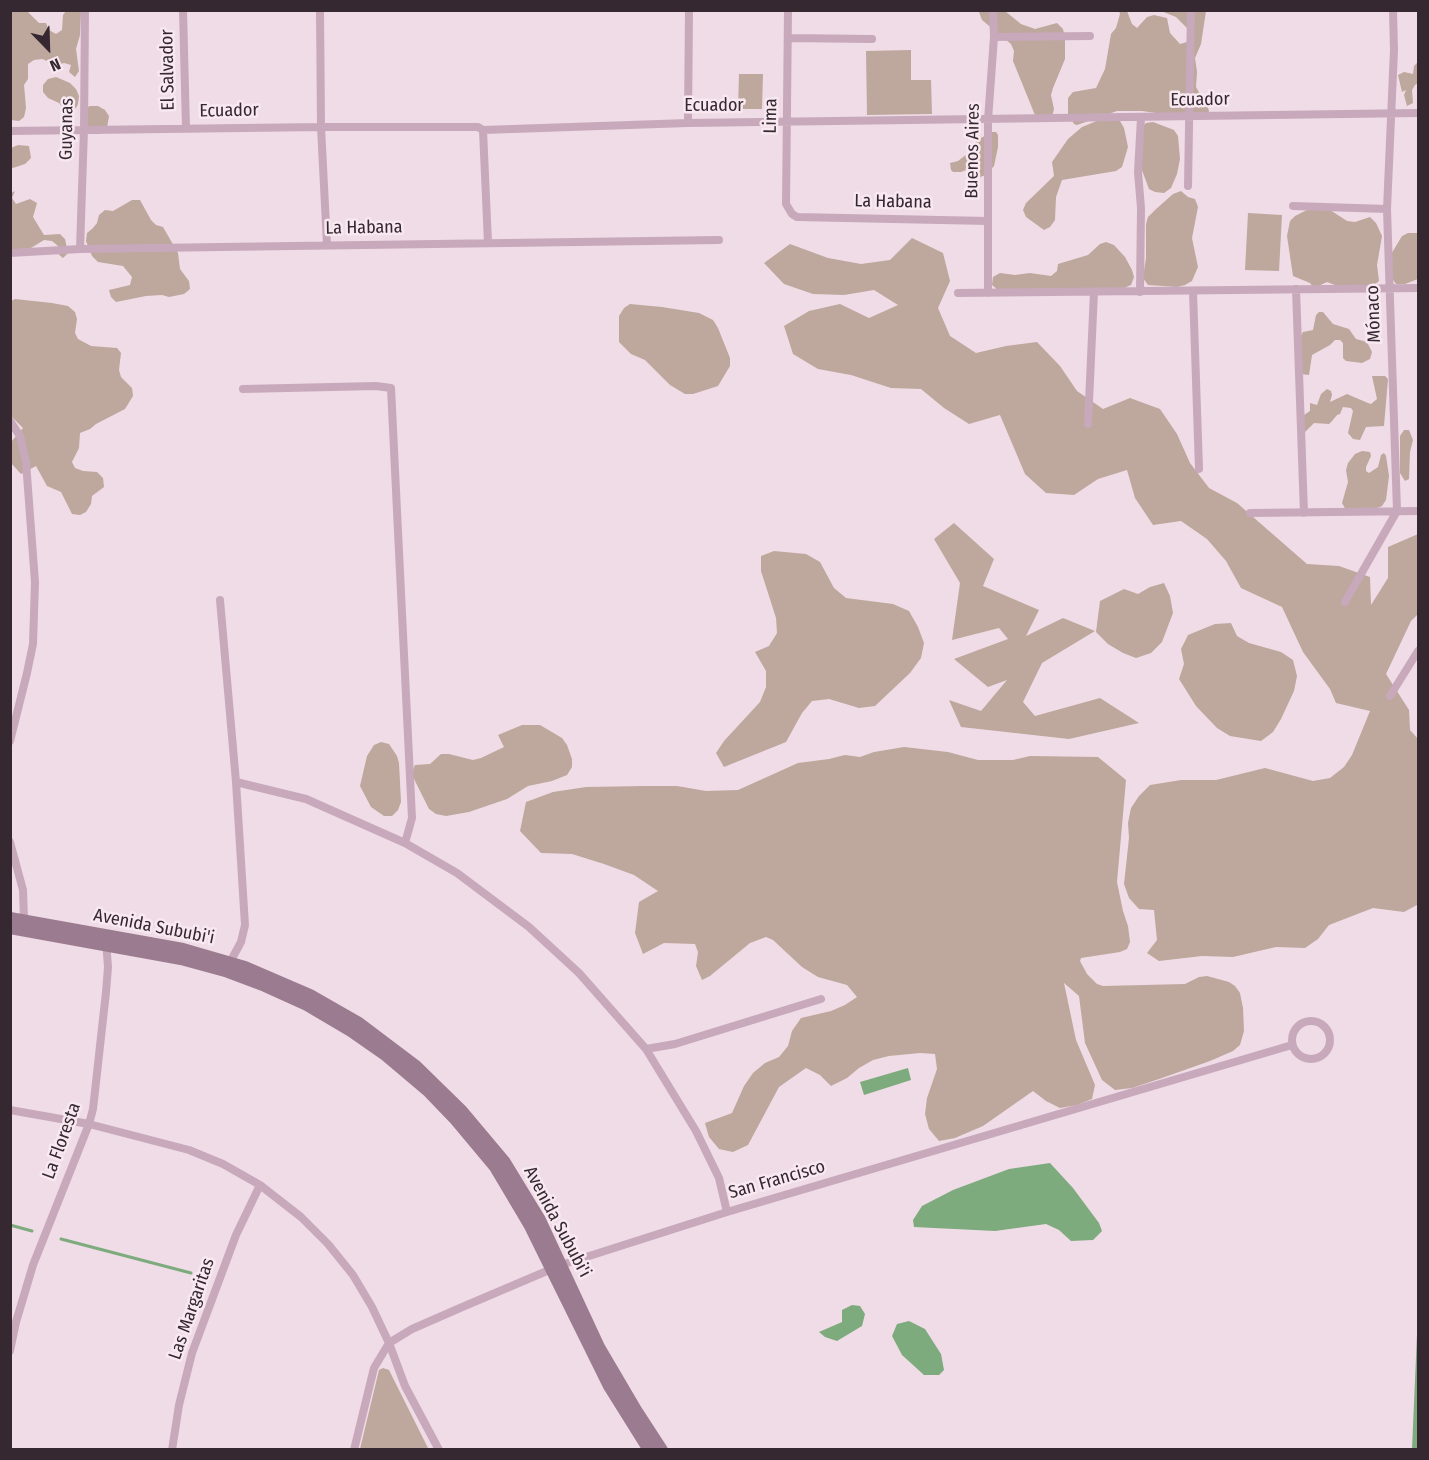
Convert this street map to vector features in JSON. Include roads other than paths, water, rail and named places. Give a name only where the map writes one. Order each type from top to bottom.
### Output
[{"type":"street","name":"Guyanas","points":[[80,249],[85,10]]},
{"type":"street","name":"El Salvador","points":[[183,10],[186,128]]},
{"type":"street","points":[[320,10],[321,127],[327,245]]},
{"type":"street","points":[[688,123],[689,10]]},
{"type":"street","name":"Lima","points":[[789,10],[786,204],[792,214],[797,216]]},
{"type":"street","name":"Buenos Aires","points":[[988,293],[988,120],[994,37],[993,10]]},
{"type":"street","points":[[1188,186],[1191,10]]},
{"type":"street","name":"Mónaco","points":[[1393,10],[1392,113],[1387,209],[1397,511]]},
{"type":"street","points":[[994,37],[1090,36]]},
{"type":"street","points":[[788,38],[872,39]]},
{"type":"street","name":"Ecuador","points":[[10,130],[321,127],[478,128],[483,130],[688,123],[1419,113]]},
{"type":"street","points":[[1140,292],[1141,208],[1138,172],[1141,118]]},
{"type":"street","points":[[483,130],[488,243]]},
{"type":"street","points":[[1293,206],[1387,209]]},
{"type":"street","name":"La Habana","points":[[797,216],[988,221]]},
{"type":"street","name":"La Habana","points":[[10,253],[80,249],[719,240]]},
{"type":"street","points":[[958,294],[1419,288]]},
{"type":"street","points":[[1296,290],[1304,513]]},
{"type":"street","points":[[1193,291],[1199,469]]},
{"type":"street","points":[[1088,424],[1094,292]]},
{"type":"street","points":[[243,388],[376,386],[391,388],[412,818],[405,843]]},
{"type":"street","points":[[10,421],[20,436],[26,462],[35,591],[33,644],[10,741]]},
{"type":"street","points":[[1345,602],[1397,511]]},
{"type":"street","points":[[1250,513],[1419,511]]},
{"type":"street","points":[[220,600],[236,782],[245,925],[241,942],[228,967]]},
{"type":"street","points":[[1390,696],[1419,651]]},
{"type":"street","points":[[236,782],[306,800],[405,843],[457,873],[529,927],[579,973],[645,1049],[696,1131],[719,1178],[728,1212]]},
{"type":"street","points":[[10,842],[23,890],[24,920]]},
{"type":"street","name":"Avenida Sububi'i","points":[[10,918],[106,941]]},
{"type":"street","name":"Avenida Sububi'i","points":[[10,928],[183,949],[228,967],[270,976],[359,1023],[416,1066],[462,1111],[504,1161],[540,1220],[556,1267],[609,1386],[649,1449]]},
{"type":"street","name":"La Floresta","points":[[10,1351],[33,1265],[93,1109],[106,992],[106,941]]},
{"type":"street","points":[[645,1049],[675,1044],[820,999]]},
{"type":"street","points":[[1311,1020],[1322,1023],[1330,1033],[1329,1047],[1320,1057],[1304,1058],[1295,1051],[1292,1045],[1293,1032],[1304,1022],[1311,1020]]},
{"type":"street","name":"San Francisco","points":[[354,1449],[374,1368],[389,1343],[412,1329],[556,1267],[728,1212],[1292,1045]]},
{"type":"street","points":[[10,1110],[89,1124],[189,1150],[223,1164],[260,1185],[301,1217],[328,1244],[353,1275],[372,1307],[389,1343],[405,1386],[439,1449]]},
{"type":"street","name":"Las Margaritas","points":[[172,1449],[179,1405],[192,1353],[236,1234],[260,1185]]},
{"type":"street","name":"Avenida Sububi'i","points":[[556,1267],[636,1410],[662,1449]]},
{"type":"waterway","points":[[10,1225],[32,1231]]},
{"type":"waterway","points":[[61,1239],[191,1273]]}]
